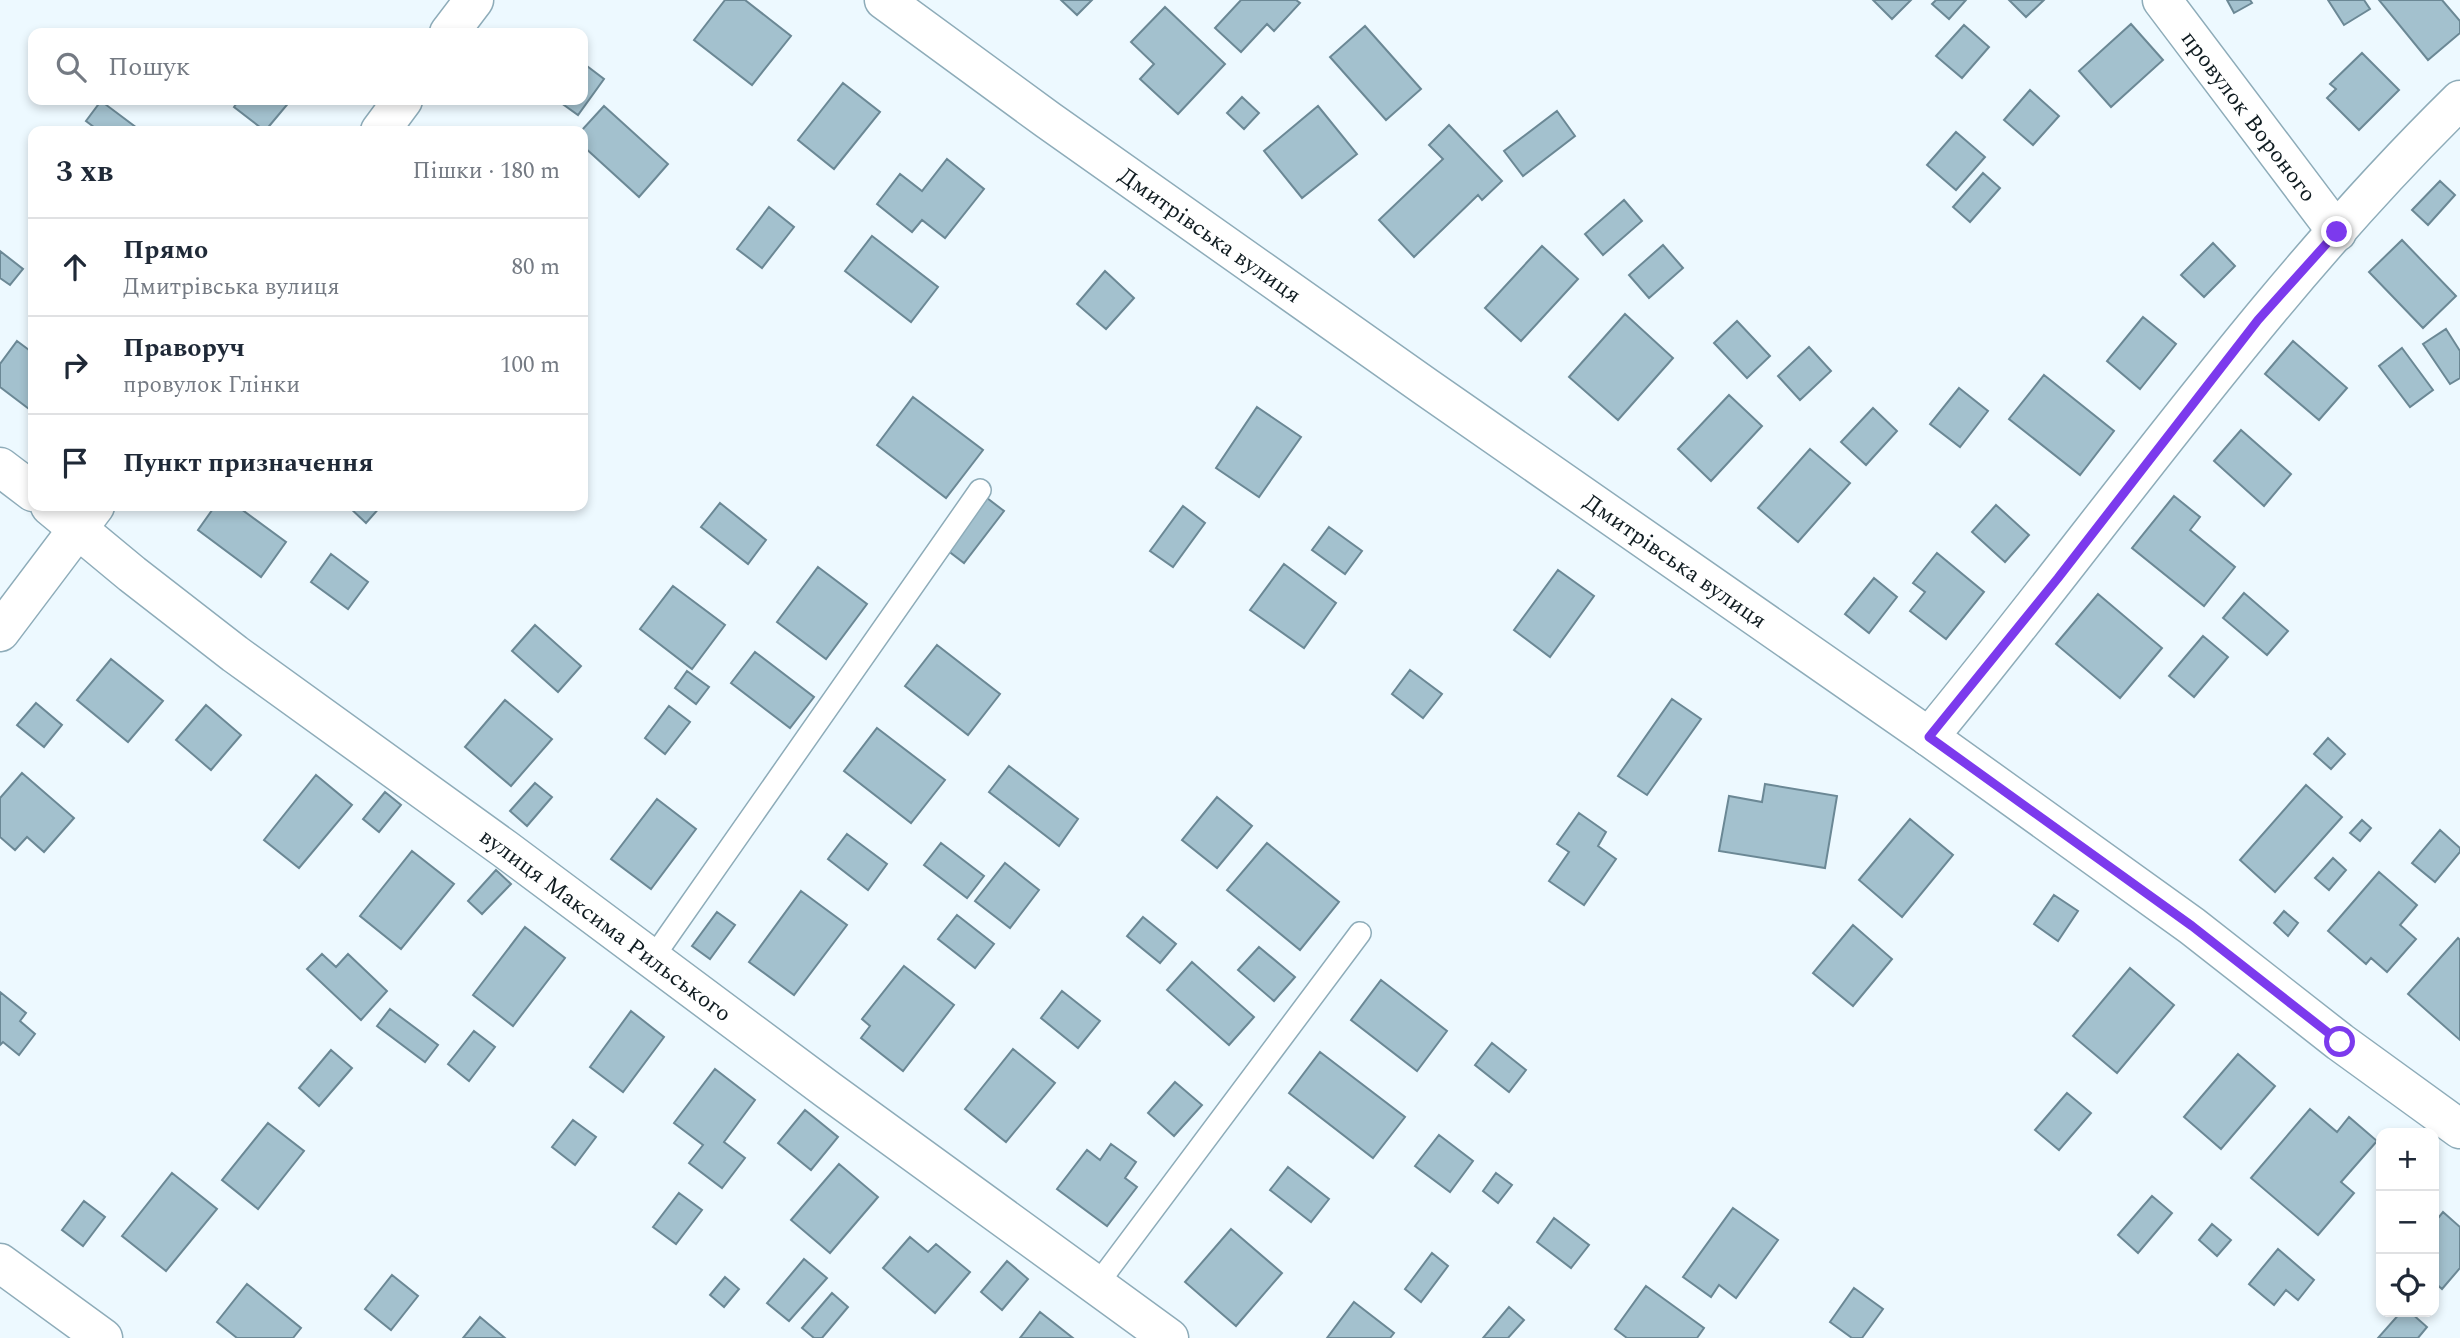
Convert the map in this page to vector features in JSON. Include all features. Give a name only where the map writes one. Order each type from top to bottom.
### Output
[{"type":"street","points":[[453,28],[474,0]]},
{"type":"street","name":"Дмитрівська вулиця","points":[[884,0],[1059,128],[1426,387],[1929,737],[2192,926],[2340,1042],[2460,1129]]},
{"type":"street","name":"провулок Вороного","points":[[2162,0],[2337,232]]},
{"type":"street","points":[[1929,737],[2066,568],[2258,320],[2460,100]]},
{"type":"street","points":[[384,126],[399,105]]},
{"type":"street","points":[[0,467],[28,488]]},
{"type":"street","points":[[0,632],[75,513]]},
{"type":"street","name":"вулиця Максима Рильського","points":[[75,513],[132,575],[234,653],[1169,1338]]},
{"type":"street","points":[[0,1263],[103,1338]]},
{"type":"lane","points":[[652,959],[980,490]]},
{"type":"lane","points":[[1096,1286],[1360,933]]},
{"type":"building","points":[[725,0],[745,0],[791,36],[752,85],[694,40]]},
{"type":"building","points":[[1061,0],[1092,0],[1077,15]]},
{"type":"building","points":[[1241,0],[1296,0],[1300,3],[1274,31],[1267,24],[1241,52],[1215,28]]},
{"type":"building","points":[[1873,0],[1911,0],[1892,19]]},
{"type":"building","points":[[1936,0],[1966,0],[1949,19],[1932,4]]},
{"type":"building","points":[[2009,0],[2044,0],[2026,17]]},
{"type":"building","points":[[2227,0],[2250,0],[2252,3],[2234,13]]},
{"type":"building","points":[[2328,0],[2364,0],[2370,9],[2344,25]]},
{"type":"building","points":[[2379,0],[2442,0],[2460,21],[2460,33],[2428,60]]},
{"type":"building","points":[[1165,7],[1225,64],[1178,114],[1140,79],[1154,64],[1131,42]]},
{"type":"building","points":[[2131,24],[2163,60],[2111,107],[2079,71]]},
{"type":"building","points":[[1964,25],[1989,47],[1962,78],[1936,56]]},
{"type":"building","points":[[1365,26],[1421,89],[1386,120],[1330,57]]},
{"type":"building","points":[[2362,53],[2399,90],[2359,130],[2327,98],[2336,89],[2330,84]]},
{"type":"building","points":[[588,67],[604,79],[588,101]]},
{"type":"building","points":[[843,83],[880,112],[834,169],[798,140]]},
{"type":"building","points":[[2030,90],[2059,116],[2033,145],[2004,120]]},
{"type":"building","points":[[1242,97],[1259,113],[1244,129],[1227,113]]},
{"type":"building","points":[[98,105],[106,105],[134,126],[92,126],[86,121]]},
{"type":"building","points":[[287,105],[269,126],[259,126],[234,107]]},
{"type":"building","points":[[564,105],[585,105],[578,115]]},
{"type":"building","points":[[604,106],[668,164],[639,197],[588,151],[588,126],[586,126]]},
{"type":"building","points":[[1318,106],[1357,154],[1302,198],[1264,151]]},
{"type":"building","points":[[1557,111],[1575,136],[1523,176],[1504,151]]},
{"type":"building","points":[[1449,125],[1502,181],[1482,200],[1478,195],[1414,257],[1379,220],[1443,159],[1429,145]]},
{"type":"building","points":[[1956,132],[1985,157],[1956,190],[1927,165]]},
{"type":"building","points":[[947,159],[984,189],[945,238],[922,220],[912,232],[877,204],[900,174],[922,191]]},
{"type":"building","points":[[1983,173],[2000,188],[1970,222],[1953,207]]},
{"type":"building","points":[[2440,181],[2455,195],[2428,225],[2412,210]]},
{"type":"building","points":[[1624,200],[1642,221],[1603,255],[1585,234]]},
{"type":"building","points":[[769,207],[794,227],[762,268],[737,249]]},
{"type":"building","points":[[872,236],[938,287],[911,322],[845,271]]},
{"type":"building","points":[[2402,240],[2456,296],[2423,328],[2369,272]]},
{"type":"building","points":[[2213,243],[2235,266],[2204,297],[2181,275]]},
{"type":"building","points":[[1663,245],[1683,268],[1649,298],[1629,275]]},
{"type":"building","points":[[1542,246],[1578,279],[1521,341],[1485,308]]},
{"type":"building","points":[[0,251],[23,269],[10,285],[0,278]]},
{"type":"building","points":[[1105,271],[1134,298],[1106,329],[1077,304]]},
{"type":"building","points":[[1625,314],[1673,358],[1618,420],[1569,377]]},
{"type":"building","points":[[2143,317],[2176,344],[2140,389],[2107,361]]},
{"type":"building","points":[[1737,321],[1770,356],[1747,378],[1714,343]]},
{"type":"building","points":[[2446,329],[2460,351],[2460,378],[2450,384],[2423,344]]},
{"type":"building","points":[[17,341],[28,349],[28,408],[0,387],[0,364]]},
{"type":"building","points":[[2293,341],[2347,388],[2319,420],[2265,374]]},
{"type":"building","points":[[1809,347],[1831,371],[1800,400],[1778,376]]},
{"type":"building","points":[[2402,348],[2433,390],[2410,407],[2379,366]]},
{"type":"building","points":[[2044,375],[2114,431],[2080,475],[2009,419]]},
{"type":"building","points":[[1959,388],[1988,411],[1960,447],[1930,424]]},
{"type":"building","points":[[1729,395],[1762,426],[1711,481],[1678,449]]},
{"type":"building","points":[[913,397],[983,450],[946,498],[877,445]]},
{"type":"building","points":[[1257,407],[1301,437],[1259,497],[1216,468]]},
{"type":"building","points":[[1873,408],[1897,431],[1866,465],[1841,442]]},
{"type":"building","points":[[2241,430],[2291,474],[2264,506],[2214,461]]},
{"type":"building","points":[[1810,449],[1850,483],[1798,542],[1758,508]]},
{"type":"building","points":[[974,488],[1004,511],[964,563],[934,540]]},
{"type":"building","points":[[2174,496],[2200,517],[2190,530],[2235,567],[2204,606],[2132,548]]},
{"type":"building","points":[[720,503],[766,540],[748,564],[701,527]]},
{"type":"building","points":[[1996,505],[2029,535],[2005,562],[1972,532]]},
{"type":"building","points":[[1183,506],[1205,523],[1173,567],[1150,551]]},
{"type":"building","points":[[211,511],[244,511],[286,542],[261,577],[198,530]]},
{"type":"building","points":[[353,511],[377,511],[366,523]]},
{"type":"building","points":[[1329,527],[1362,551],[1345,574],[1312,550]]},
{"type":"building","points":[[1937,553],[1984,592],[1946,639],[1910,611],[1925,592],[1913,583]]},
{"type":"building","points":[[331,554],[368,582],[348,609],[311,582]]},
{"type":"building","points":[[1284,564],[1336,603],[1304,648],[1250,610]]},
{"type":"building","points":[[818,567],[867,604],[826,659],[777,622]]},
{"type":"building","points":[[1558,570],[1594,596],[1550,657],[1514,630]]},
{"type":"building","points":[[1874,578],[1897,597],[1869,633],[1845,614]]},
{"type":"building","points":[[673,586],[725,625],[692,669],[640,629]]},
{"type":"building","points":[[2244,593],[2288,631],[2267,655],[2223,618]]},
{"type":"building","points":[[2098,594],[2162,648],[2120,698],[2056,644]]},
{"type":"building","points":[[535,625],[581,666],[558,692],[512,651]]},
{"type":"building","points":[[2203,636],[2228,657],[2194,697],[2169,676]]},
{"type":"building","points":[[937,645],[1000,694],[968,735],[905,686]]},
{"type":"building","points":[[755,652],[814,697],[790,728],[731,683]]},
{"type":"building","points":[[111,659],[163,701],[128,742],[77,700]]},
{"type":"building","points":[[1410,670],[1442,694],[1423,718],[1392,694]]},
{"type":"building","points":[[687,671],[709,687],[696,704],[675,688]]},
{"type":"building","points":[[1672,699],[1701,719],[1647,795],[1618,776]]},
{"type":"building","points":[[505,700],[552,739],[511,786],[465,747]]},
{"type":"building","points":[[36,703],[62,725],[44,747],[17,725]]},
{"type":"building","points":[[206,705],[241,735],[211,770],[176,740]]},
{"type":"building","points":[[669,706],[690,722],[665,754],[645,738]]},
{"type":"building","points":[[877,728],[945,780],[911,823],[844,771]]},
{"type":"building","points":[[2328,738],[2345,754],[2331,769],[2314,754]]},
{"type":"building","points":[[1009,766],[1078,819],[1059,846],[989,792]]},
{"type":"building","points":[[22,773],[74,818],[44,852],[27,837],[15,850],[0,837],[0,798]]},
{"type":"building","points":[[316,775],[352,805],[299,868],[264,840]]},
{"type":"building","points":[[535,783],[552,797],[527,826],[510,811]]},
{"type":"building","points":[[1765,784],[1837,796],[1825,868],[1719,851],[1729,796],[1762,802]]},
{"type":"building","points":[[2306,785],[2342,817],[2275,892],[2240,860]]},
{"type":"building","points":[[385,792],[401,805],[379,832],[363,819]]},
{"type":"building","points":[[1217,797],[1252,826],[1217,868],[1182,840]]},
{"type":"building","points":[[657,799],[696,829],[651,889],[611,859]]},
{"type":"building","points":[[1579,813],[1606,832],[1598,846],[1616,859],[1584,905],[1549,881],[1569,852],[1557,844]]},
{"type":"building","points":[[1910,819],[1953,855],[1902,917],[1859,880]]},
{"type":"building","points":[[2362,820],[2371,828],[2360,841],[2350,833]]},
{"type":"building","points":[[2440,830],[2460,848],[2460,852],[2435,882],[2412,863]]},
{"type":"building","points":[[847,834],[887,864],[868,890],[828,859]]},
{"type":"building","points":[[941,843],[984,876],[967,898],[924,865]]},
{"type":"building","points":[[1267,843],[1339,902],[1300,950],[1227,890]]},
{"type":"building","points":[[412,851],[454,884],[401,949],[360,916]]},
{"type":"building","points":[[2333,858],[2346,870],[2329,890],[2315,878]]},
{"type":"building","points":[[1005,863],[1039,890],[1010,928],[975,901]]},
{"type":"building","points":[[496,870],[511,884],[482,914],[468,901]]},
{"type":"building","points":[[2379,872],[2417,905],[2400,925],[2416,939],[2387,972],[2371,958],[2366,964],[2328,931]]},
{"type":"building","points":[[801,891],[847,925],[794,995],[749,962]]},
{"type":"building","points":[[2054,895],[2078,911],[2058,941],[2034,924]]},
{"type":"building","points":[[2284,911],[2298,923],[2288,936],[2274,923]]},
{"type":"building","points":[[717,912],[735,925],[710,959],[692,946]]},
{"type":"building","points":[[957,915],[994,944],[975,968],[938,939]]},
{"type":"building","points":[[1143,917],[1176,944],[1160,963],[1127,936]]},
{"type":"building","points":[[1853,925],[1892,959],[1853,1006],[1813,973]]},
{"type":"building","points":[[525,927],[565,958],[513,1026],[473,995]]},
{"type":"building","points":[[2458,938],[2460,940],[2460,1040],[2408,994]]},
{"type":"building","points":[[1259,947],[1295,977],[1274,1001],[1238,970]]},
{"type":"building","points":[[322,954],[336,967],[348,954],[387,991],[361,1020],[307,969]]},
{"type":"building","points":[[1192,962],[1254,1017],[1229,1045],[1167,990]]},
{"type":"building","points":[[904,966],[954,1005],[903,1071],[861,1038],[870,1026],[862,1019]]},
{"type":"building","points":[[2130,968],[2174,1005],[2117,1073],[2073,1036]]},
{"type":"building","points":[[1381,980],[1447,1031],[1417,1071],[1351,1020]]},
{"type":"building","points":[[1062,991],[1100,1021],[1078,1048],[1041,1018]]},
{"type":"building","points":[[0,992],[26,1013],[20,1021],[35,1034],[19,1055],[3,1042],[0,1045]]},
{"type":"building","points":[[390,1009],[438,1045],[425,1062],[377,1026]]},
{"type":"building","points":[[631,1011],[664,1037],[623,1092],[590,1067]]},
{"type":"building","points":[[474,1031],[495,1047],[469,1081],[448,1064]]},
{"type":"building","points":[[1492,1043],[1526,1070],[1509,1092],[1475,1065]]},
{"type":"building","points":[[1013,1049],[1055,1083],[1006,1142],[965,1109]]},
{"type":"building","points":[[331,1050],[352,1068],[319,1106],[299,1088]]},
{"type":"building","points":[[1320,1052],[1405,1117],[1373,1158],[1289,1093]]},
{"type":"building","points":[[2238,1054],[2275,1086],[2221,1149],[2184,1117]]},
{"type":"building","points":[[715,1069],[755,1100],[724,1142],[745,1158],[722,1188],[689,1163],[703,1145],[674,1123]]},
{"type":"building","points":[[1175,1082],[1202,1105],[1174,1136],[1148,1113]]},
{"type":"building","points":[[2067,1093],[2091,1113],[2059,1150],[2035,1130]]},
{"type":"building","points":[[2310,1109],[2337,1132],[2349,1117],[2376,1140],[2341,1182],[2354,1193],[2318,1235],[2251,1178]]},
{"type":"building","points":[[805,1110],[838,1137],[811,1170],[778,1143]]},
{"type":"building","points":[[573,1120],[596,1137],[575,1165],[552,1147]]},
{"type":"building","points":[[268,1123],[304,1151],[258,1209],[222,1180]]},
{"type":"building","points":[[1439,1135],[1473,1161],[1450,1192],[1415,1166]]},
{"type":"building","points":[[1111,1144],[1136,1162],[1125,1178],[1137,1187],[1107,1226],[1057,1189],[1087,1150],[1100,1160]]},
{"type":"building","points":[[839,1164],[878,1197],[830,1253],[791,1220]]},
{"type":"building","points":[[1288,1167],[1329,1199],[1311,1222],[1270,1190]]},
{"type":"building","points":[[172,1173],[217,1209],[166,1271],[122,1236]]},
{"type":"building","points":[[1496,1173],[1512,1185],[1498,1203],[1483,1191]]},
{"type":"building","points":[[679,1193],[702,1210],[676,1244],[653,1227]]},
{"type":"building","points":[[2152,1196],[2172,1213],[2138,1253],[2118,1235]]},
{"type":"building","points":[[84,1201],[105,1217],[83,1246],[62,1230]]},
{"type":"building","points":[[1733,1208],[1778,1240],[1736,1298],[1719,1285],[1711,1297],[1683,1277]]},
{"type":"building","points":[[2443,1212],[2460,1227],[2460,1268],[2442,1289],[2439,1286],[2439,1217]]},
{"type":"building","points":[[1554,1218],[1589,1245],[1571,1268],[1537,1242]]},
{"type":"building","points":[[2212,1224],[2231,1240],[2217,1256],[2199,1240]]},
{"type":"building","points":[[1231,1229],[1282,1273],[1236,1326],[1185,1282]]},
{"type":"building","points":[[910,1237],[928,1252],[936,1244],[970,1272],[935,1313],[883,1268]]},
{"type":"building","points":[[2278,1249],[2314,1280],[2298,1300],[2286,1290],[2274,1305],[2249,1284]]},
{"type":"building","points":[[1432,1253],[1448,1266],[1421,1302],[1405,1289]]},
{"type":"building","points":[[804,1259],[827,1278],[789,1321],[767,1303]]},
{"type":"building","points":[[1007,1261],[1028,1279],[1002,1310],[981,1292]]},
{"type":"building","points":[[392,1275],[418,1296],[391,1330],[365,1309]]},
{"type":"building","points":[[725,1277],[739,1289],[724,1307],[710,1295]]},
{"type":"building","points":[[247,1284],[301,1328],[293,1338],[237,1338],[217,1322]]},
{"type":"building","points":[[1646,1286],[1704,1328],[1697,1338],[1627,1338],[1615,1329]]},
{"type":"building","points":[[1854,1288],[1883,1309],[1862,1338],[1852,1338],[1830,1322]]},
{"type":"building","points":[[832,1293],[848,1307],[822,1338],[814,1338],[802,1328]]},
{"type":"building","points":[[1354,1302],[1394,1333],[1390,1338],[1327,1338]]},
{"type":"building","points":[[1509,1307],[1524,1320],[1508,1338],[1483,1338]]},
{"type":"building","points":[[1040,1312],[1073,1338],[1020,1338]]},
{"type":"building","points":[[480,1317],[505,1338],[463,1338]]},
{"type":"building","points":[[2397,1317],[2416,1317],[2427,1327],[2418,1338],[2378,1338]]},
{"type":"route","points":[[2337,232],[2258,320],[2058,578],[1929,737],[2192,926],[2340,1042]]}]
